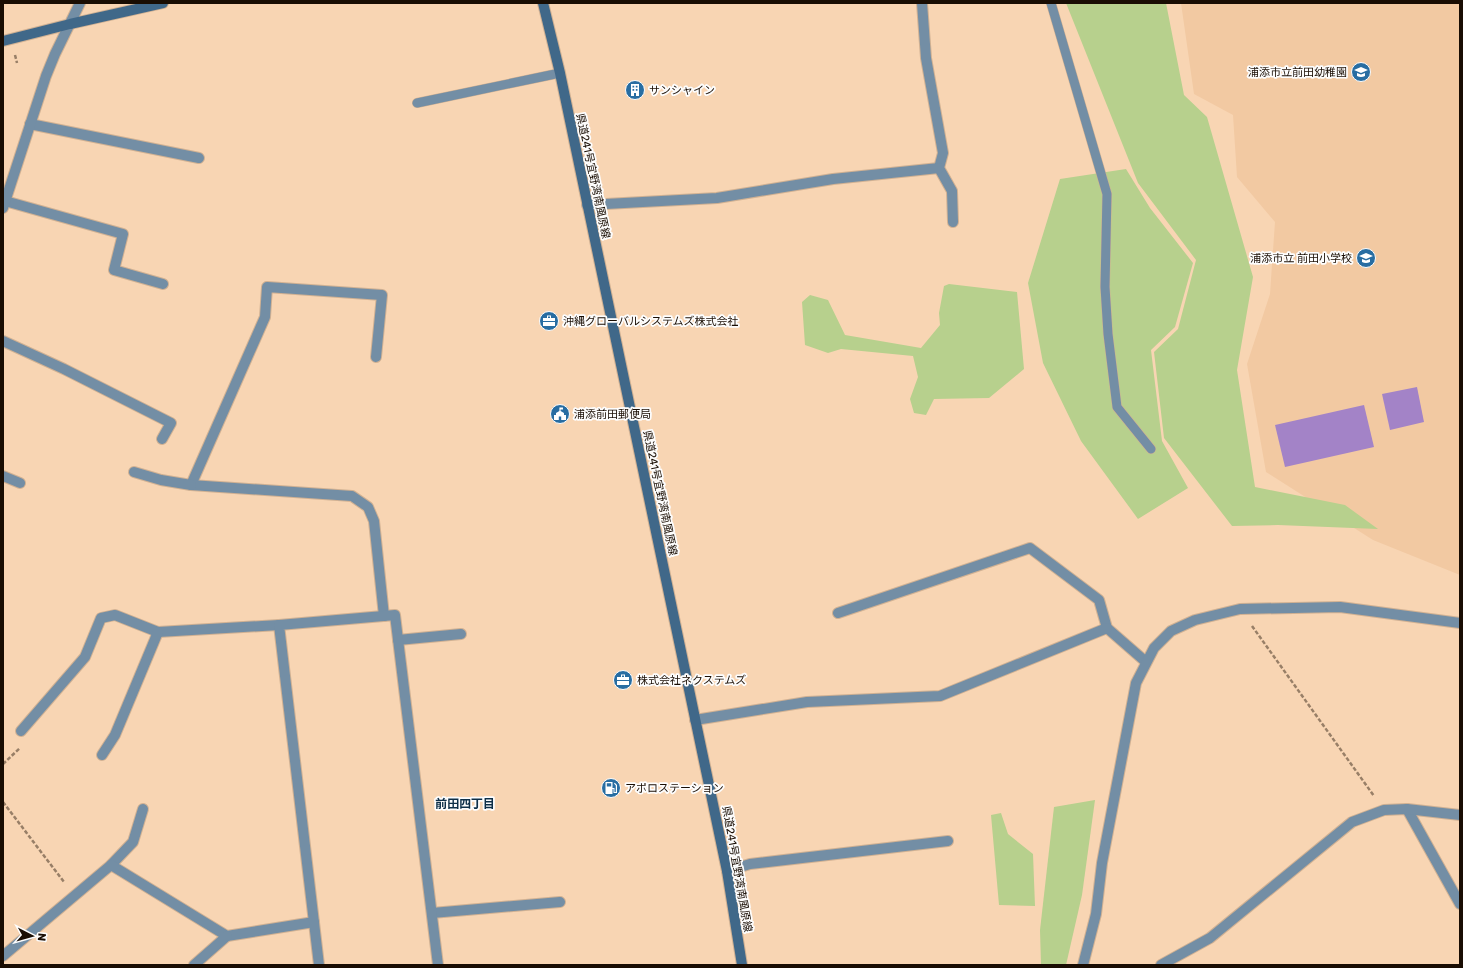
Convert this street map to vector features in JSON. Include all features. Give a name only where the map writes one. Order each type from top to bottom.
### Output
[{"type":"main road","points":[[3,40],[163,3]]},
{"type":"main road","name":"県道241号宜野湾南風原線","points":[[543,3],[560,72],[696,720],[727,871],[742,965]]},
{"type":"street","points":[[80,3],[46,76],[4,204],[124,234],[114,270],[163,284]]},
{"type":"street","points":[[922,3],[926,58],[943,153],[939,168],[952,191],[953,222]]},
{"type":"street","points":[[30,124],[199,158]]},
{"type":"street","points":[[587,205],[717,198],[833,179],[939,168]]},
{"type":"street","points":[[191,485],[265,317],[267,287],[382,295],[376,357]]},
{"type":"street","points":[[3,341],[171,423],[162,439]]},
{"type":"street","points":[[134,472],[161,480],[191,485],[352,496],[368,508],[374,521],[384,616]]},
{"type":"street","points":[[3,476],[20,483]]},
{"type":"street","points":[[838,613],[1030,548],[1099,600],[1107,628],[1146,662]]},
{"type":"street","points":[[1083,965],[1096,914],[1102,863],[1136,683],[1154,648],[1171,631],[1194,620],[1240,609],[1340,607],[1460,624]]},
{"type":"street","points":[[21,730],[85,657],[101,618],[115,615],[158,632],[279,625],[395,615],[438,965]]},
{"type":"street","points":[[279,625],[319,965]]},
{"type":"street","points":[[696,720],[807,702],[940,696],[1107,628]]},
{"type":"street","points":[[102,755],[115,735],[158,632]]},
{"type":"street","points":[[398,640],[461,634]]},
{"type":"street","points":[[3,956],[111,865],[133,842],[143,809]]},
{"type":"street","points":[[1407,809],[1460,904]]},
{"type":"street","points":[[1166,964],[1210,938],[1352,822],[1384,810],[1407,809],[1460,815]]},
{"type":"street","points":[[727,871],[750,864],[948,841]]},
{"type":"street","points":[[111,865],[227,936]]},
{"type":"street","points":[[432,913],[560,902]]},
{"type":"street","points":[[194,965],[227,936],[314,922]]},
{"type":"lane","points":[[1051,3],[1107,194],[1106,295],[1108,334],[1117,407],[1151,449]]},
{"type":"lane","points":[[418,103],[560,72]]},
{"type":"path","points":[[1240,609],[1384,810]]},
{"type":"path","points":[[3,802],[74,895]]},
{"type":"shaded area","name":"浦添市立 前田小学校","points":[[1181,3],[1460,3],[1460,575],[1373,540],[1266,472],[1247,364],[1270,294],[1275,222],[1237,177],[1233,115],[1194,94]]},
{"type":"shaded area","points":[[1417,387],[1424,422],[1390,430],[1382,394]]},
{"type":"shaded area","points":[[1364,405],[1374,447],[1285,467],[1275,425]]},
{"type":"green space","points":[[1066,3],[1166,3],[1184,95],[1207,117],[1253,277],[1237,370],[1255,487],[1345,505],[1378,529],[1278,525],[1232,526],[1164,438],[1154,352],[1178,329],[1196,260],[1138,183]]},
{"type":"green space","points":[[1126,169],[1150,208],[1193,263],[1175,327],[1151,350],[1162,441],[1188,488],[1138,519],[1081,441],[1043,363],[1028,283],[1060,179]]},
{"type":"green space","points":[[949,284],[1017,292],[1024,369],[989,398],[934,399],[926,415],[914,413],[910,399],[918,377],[913,356],[841,349],[828,353],[805,345],[802,302],[810,295],[828,300],[845,335],[921,348],[940,325],[939,313],[944,286]]},
{"type":"green space","points":[[1095,800],[1082,895],[1066,965],[1041,965],[1040,930],[1054,807]]},
{"type":"green space","points":[[1001,813],[1008,834],[1033,854],[1035,906],[999,905],[991,815]]},
{"type":"place","name":"浦添市立前田幼稚園","points":[[1361,72]]},
{"type":"place","name":"サンシャイン","points":[[635,90]]},
{"type":"place","name":"浦添市立 前田小学校","points":[[1366,258]]},
{"type":"place","name":"沖縄グローバルシステムズ株式会社","points":[[549,321]]},
{"type":"place","name":"浦添前田郵便局","points":[[560,414]]},
{"type":"place","name":"株式会社ネクステムズ","points":[[623,680]]},
{"type":"place","name":"アポロステーション","points":[[611,788]]},
{"type":"district","name":"前田四丁目","points":[[465,804]]}]
